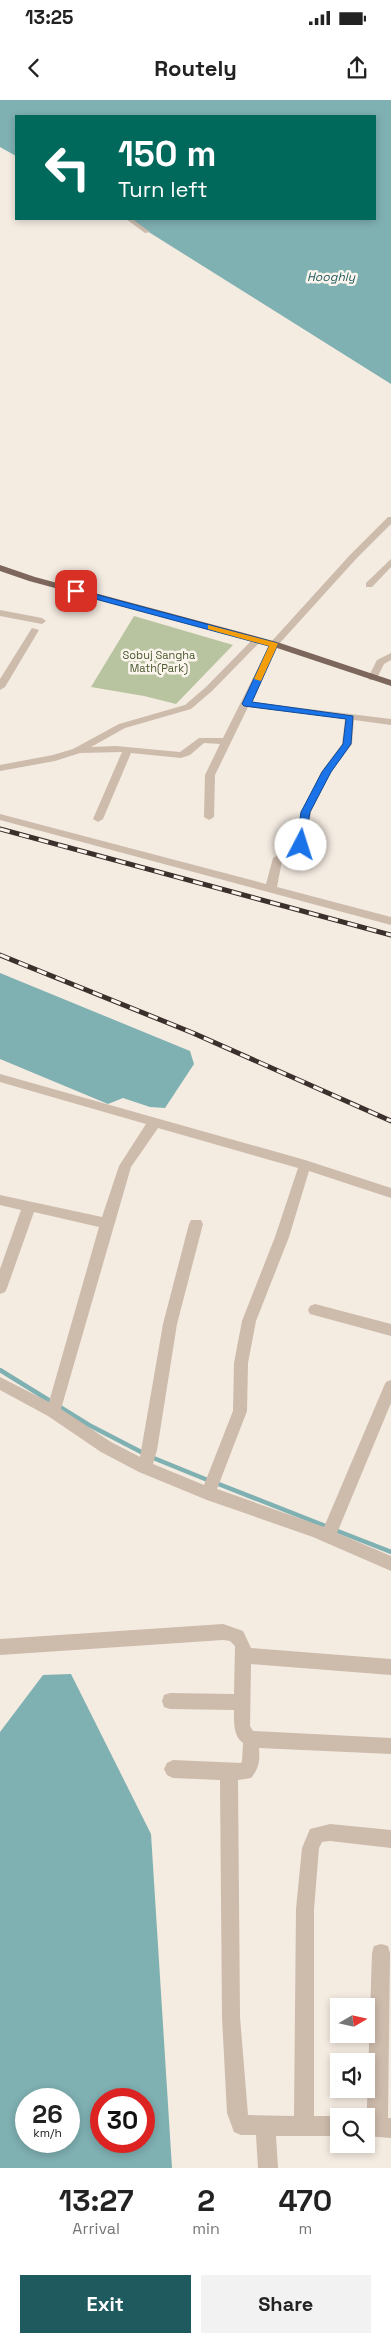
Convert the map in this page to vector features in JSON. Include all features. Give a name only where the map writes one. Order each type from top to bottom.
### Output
[{"type":"main road","points":[[0,568],[66,589],[274,644],[391,683]]},
{"type":"street","points":[[130,220],[147,232]]},
{"type":"street","points":[[209,817],[209,781],[226,741],[247,704],[274,644],[391,519]]},
{"type":"street","points":[[369,584],[391,562]]},
{"type":"street","points":[[0,613],[42,621]]},
{"type":"street","points":[[0,687],[35,630]]},
{"type":"street","points":[[0,768],[55,758],[76,751],[122,726],[188,708],[257,640]]},
{"type":"street","points":[[373,678],[380,662],[391,656]]},
{"type":"street","points":[[247,704],[391,722]]},
{"type":"street","points":[[271,888],[278,860],[284,855],[297,850],[301,845],[306,812],[326,772],[347,744],[350,717]]},
{"type":"street","points":[[76,751],[128,750],[173,755],[185,754],[202,740],[226,741]]},
{"type":"street","points":[[98,819],[128,750]]},
{"type":"street","points":[[0,816],[391,921]]},
{"type":"street","points":[[0,1078],[305,1165],[391,1193]]},
{"type":"street","points":[[55,1404],[125,1166],[154,1123]]},
{"type":"street","points":[[211,1485],[240,1411],[241,1363],[249,1321],[282,1237],[305,1165]]},
{"type":"street","points":[[0,1200],[107,1223]]},
{"type":"street","points":[[0,1288],[29,1206]]},
{"type":"street","points":[[147,1459],[170,1324],[196,1224]]},
{"type":"street","points":[[315,1310],[391,1330]]},
{"type":"street","points":[[0,1384],[55,1404],[106,1447],[147,1459],[331,1531],[391,1564]]},
{"type":"street","points":[[331,1531],[391,1387]]},
{"type":"street","points":[[0,1647],[223,1632],[234,1634],[239,1638],[243,1646],[242,1726],[245,1735],[251,1739],[391,1746]]},
{"type":"street","points":[[243,1655],[391,1667]]},
{"type":"street","points":[[170,1701],[242,1702]]},
{"type":"street","points":[[173,1769],[241,1773],[249,1768],[251,1739]]},
{"type":"street","points":[[230,1773],[231,2017],[237,2113],[241,2125],[330,2126]]},
{"type":"street","points":[[304,2126],[303,1971],[311,1841],[316,1835],[328,1832],[391,1839]]},
{"type":"street","points":[[378,2127],[381,1953]]},
{"type":"street","points":[[265,2126],[268,2168]]},
{"type":"green space","name":"Sobuj Sangha Math(Park)","points":[[134,616],[233,645],[176,704],[144,696],[91,687]]},
{"type":"water","name":"Hooghly","points":[[0,100],[391,100],[391,384],[130,220],[376,220],[376,115],[15,115],[15,155],[0,147]]},
{"type":"water","points":[[0,973],[190,1051],[194,1064],[165,1108],[150,1107],[123,1098],[108,1104],[0,1059]]},
{"type":"water","points":[[71,1674],[151,1834],[172,2168],[0,2168],[0,1732],[43,1675]]},
{"type":"waterway","points":[[0,1370],[89,1425],[145,1454]]},
{"type":"waterway","points":[[151,1457],[210,1481]]},
{"type":"waterway","points":[[216,1483],[328,1527]]},
{"type":"waterway","points":[[335,1530],[391,1552]]},
{"type":"railway","points":[[0,829],[391,935]]},
{"type":"railway","points":[[0,955],[193,1033],[391,1121]]},
{"type":"slow traffic","points":[[211,627],[274,644],[258,679]]},
{"type":"route","points":[[76,591],[274,644],[247,704],[350,717],[347,744],[326,772],[303,819],[301,845]]}]
